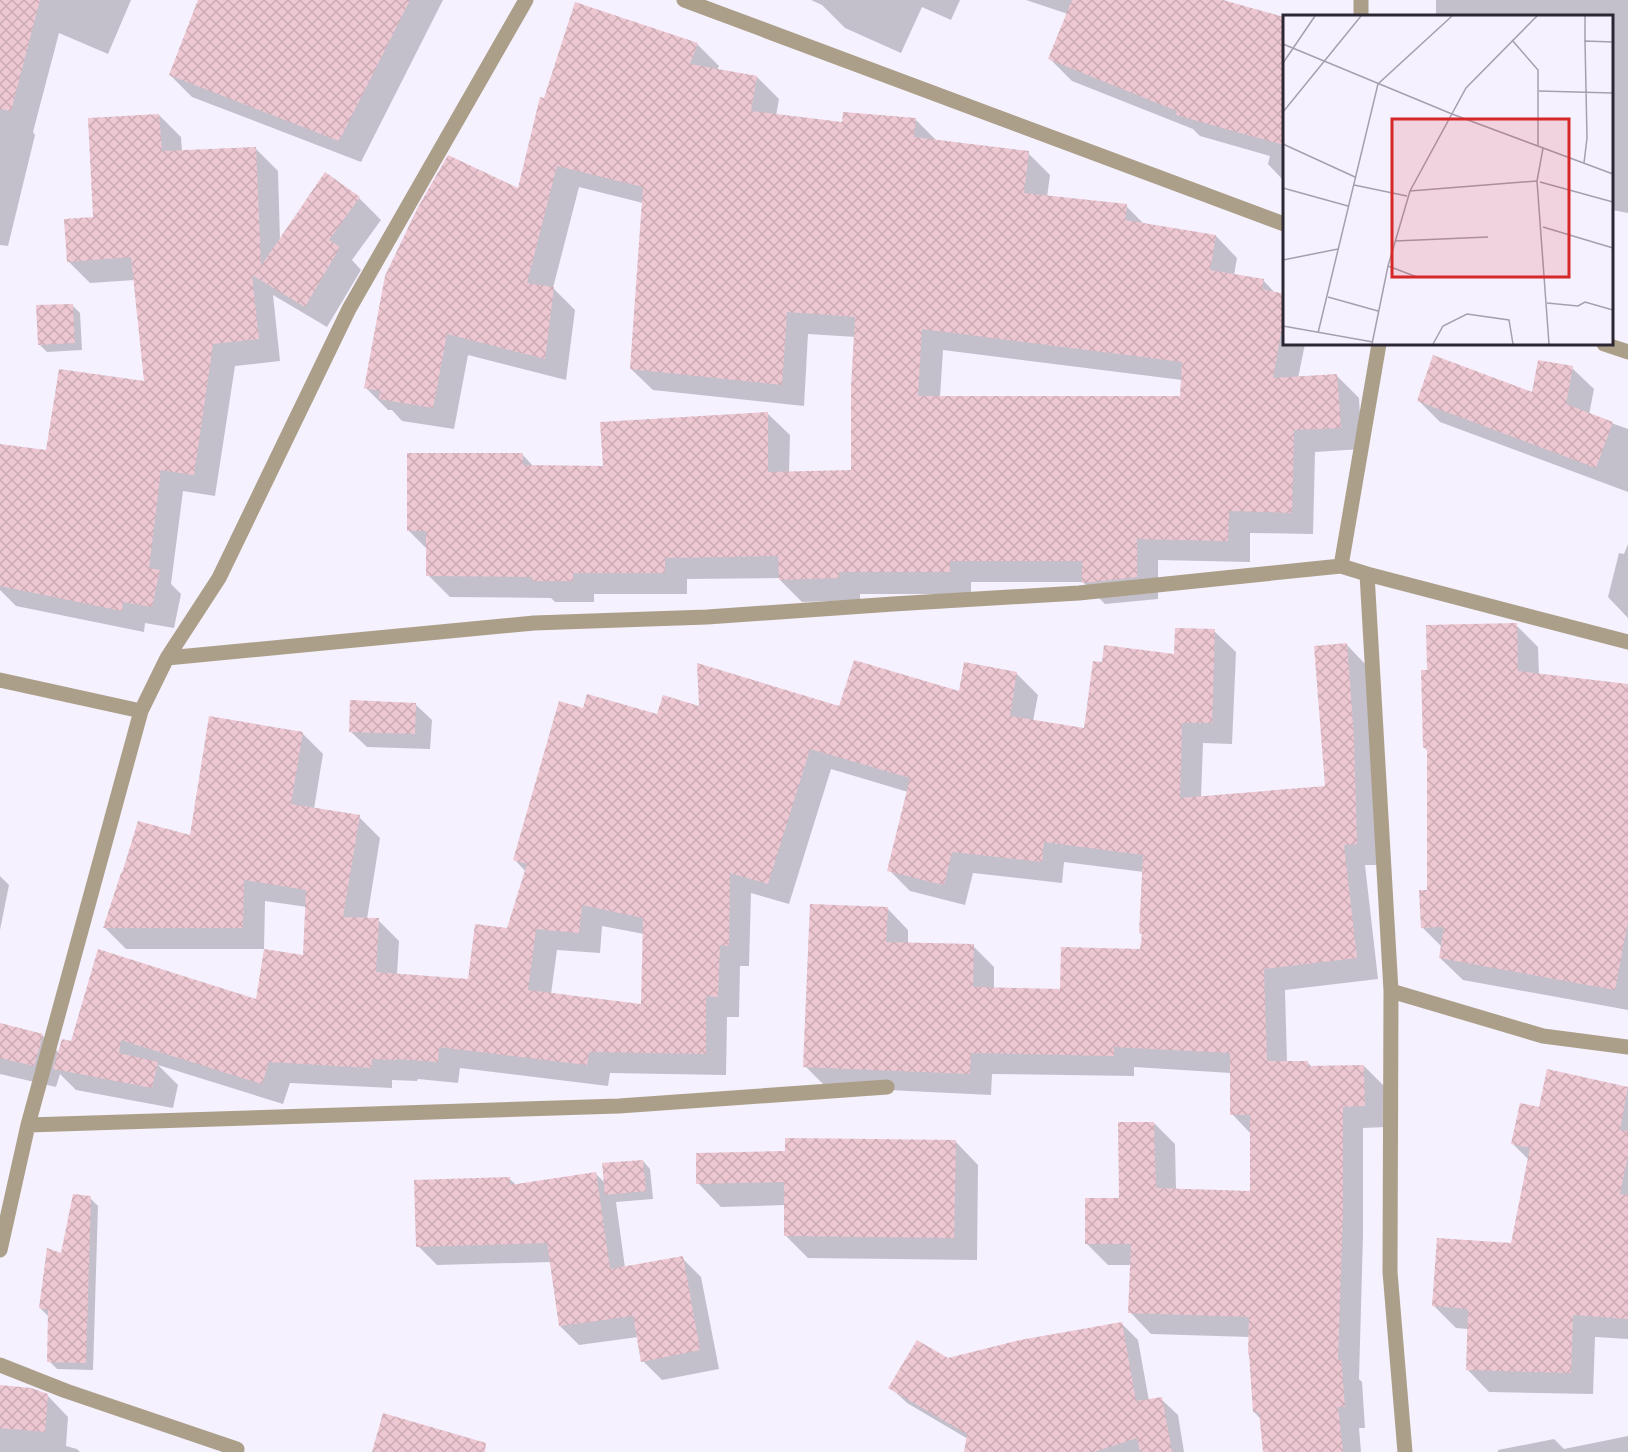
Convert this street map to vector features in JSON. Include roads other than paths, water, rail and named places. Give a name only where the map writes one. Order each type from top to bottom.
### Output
[{"type":"street","points":[[0,1250],[28,1125],[141,711],[167,658],[219,578],[349,309],[526,0]]},
{"type":"street","points":[[684,0],[1283,224]]},
{"type":"street","points":[[1341,566],[1379,345]]},
{"type":"street","points":[[1607,345],[1628,352]]},
{"type":"street","points":[[167,658],[534,623],[707,617],[1078,593],[1341,566],[1628,642]]},
{"type":"street","points":[[1367,574],[1391,991],[1390,1272],[1405,1452]]},
{"type":"street","points":[[0,680],[141,711]]},
{"type":"street","points":[[1391,991],[1544,1036],[1628,1047]]},
{"type":"street","points":[[28,1125],[619,1106],[887,1087]]},
{"type":"street","points":[[0,1365],[66,1391],[237,1449]]}]
